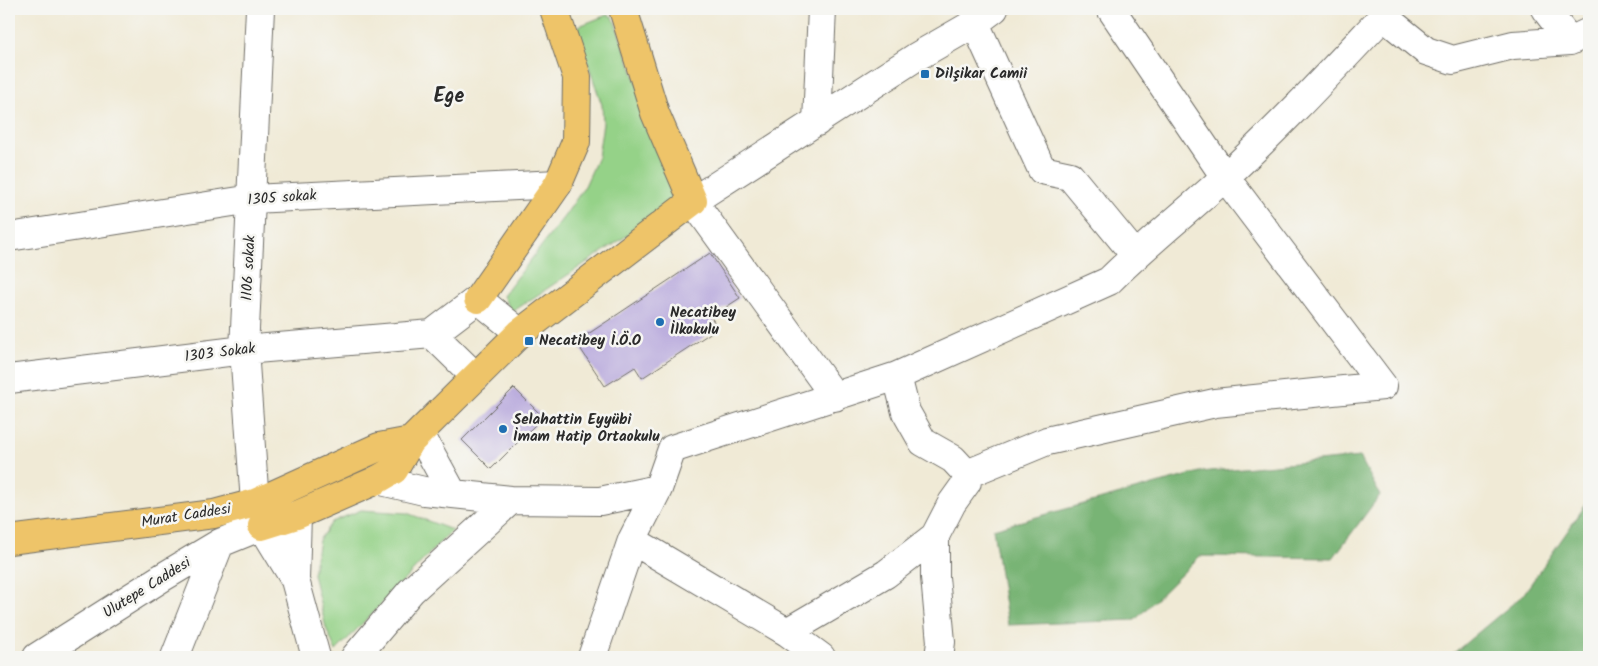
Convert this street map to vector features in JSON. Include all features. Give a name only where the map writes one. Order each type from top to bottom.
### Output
[{"type":"main road","points":[[478,299],[558,184],[576,142],[577,77],[554,9]]},
{"type":"main road","points":[[259,515],[297,515],[377,480],[394,470],[415,438],[520,333],[693,201],[655,113],[623,9]]},
{"type":"main road","name":"Murat Caddesi","points":[[9,540],[214,514],[259,515],[379,447],[415,438]]},
{"type":"street","name":"1106 sokak","points":[[259,515],[244,350],[260,9]]},
{"type":"street","points":[[817,122],[822,9]]},
{"type":"street","points":[[967,474],[1047,441],[1216,403],[1383,386],[1225,176],[1111,9]]},
{"type":"street","points":[[1545,9],[1580,37]]},
{"type":"street","points":[[592,657],[632,540],[658,489],[672,449],[896,376],[1109,281],[1225,176],[1310,93],[1387,12],[1426,51],[1453,60],[1513,45],[1580,37]]},
{"type":"street","points":[[835,397],[693,201],[916,57],[984,16],[1042,170],[1070,176],[1135,256]]},
{"type":"street","name":"1305 sokak","points":[[9,237],[252,199],[558,184]]},
{"type":"street","points":[[476,377],[432,334],[478,299],[520,333]]},
{"type":"street","name":"1303 Sokak","points":[[9,379],[244,350],[432,334]]},
{"type":"street","points":[[787,632],[886,574],[935,536],[952,503],[967,482],[967,474],[953,459],[923,442],[906,412],[896,376]]},
{"type":"street","points":[[415,438],[453,494]]},
{"type":"street","points":[[377,480],[424,491],[511,500],[600,501],[658,489]]},
{"type":"street","points":[[355,657],[410,591],[511,500]]},
{"type":"street","points":[[259,515],[295,580],[316,657]]},
{"type":"street","name":"Ulutepe Caddesi","points":[[37,657],[220,543],[259,515]]},
{"type":"street","points":[[295,580],[297,515]]},
{"type":"street","points":[[935,536],[935,578],[941,642],[939,657]]},
{"type":"street","points":[[632,540],[787,632],[821,657]]},
{"type":"street","points":[[175,657],[220,543]]},
{"type":"green space","points":[[607,15],[613,17],[672,179],[672,198],[661,213],[515,310],[510,310],[503,296],[566,214],[585,186],[598,157],[603,123],[602,105],[577,32],[579,26]]},
{"type":"green space","points":[[1360,457],[1380,495],[1333,558],[1200,556],[1135,620],[1008,625],[993,529],[1200,472]]},
{"type":"green space","points":[[1589,500],[1589,657],[1449,657],[1523,595]]},
{"type":"green space","points":[[361,510],[407,513],[452,530],[336,651],[326,628],[313,574],[319,540],[332,522]]},
{"type":"building","name":"Necatibey İlkokulu","points":[[710,253],[740,298],[711,317],[718,328],[642,378],[635,367],[605,386],[576,342]]},
{"type":"building","name":"Selahattin Eyyübi İmam Hatip Ortaokulu","points":[[514,388],[543,417],[491,469],[462,440]]},
{"type":"place","name":"Dilşikar Camii","points":[[925,74]]},
{"type":"place","name":"Necatibey İlkokulu","points":[[660,322]]},
{"type":"place","name":"Necatibey İ.Ö.O","points":[[529,341]]},
{"type":"place","name":"Selahattin Eyyübi İmam Hatip Ortaokulu","points":[[503,429]]},
{"type":"district","name":"Ege","points":[[449,97]]}]
